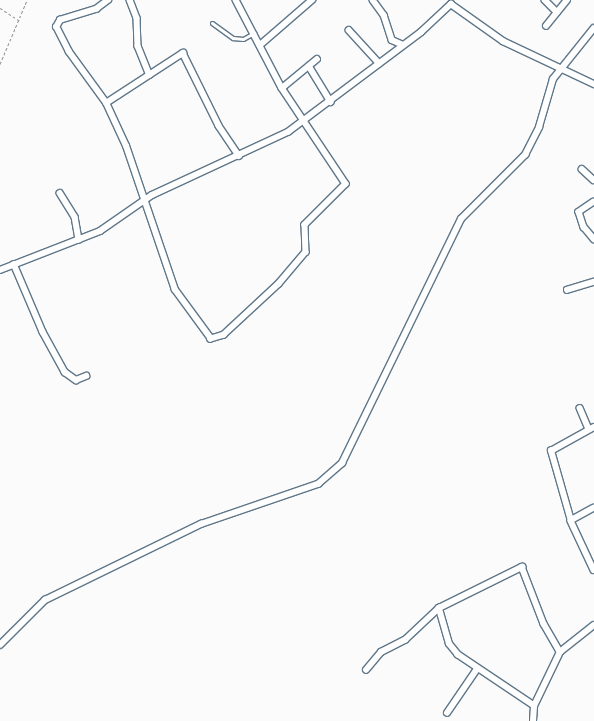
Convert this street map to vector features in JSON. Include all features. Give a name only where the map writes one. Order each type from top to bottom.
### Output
[{"type":"street","points":[[108,0],[96,8],[60,20],[56,27],[69,52],[106,103],[126,146],[143,202],[175,290],[211,339],[218,338],[279,284],[300,259],[307,246],[303,232],[305,225],[346,186],[282,88],[236,0]]},
{"type":"street","points":[[130,0],[137,18],[138,46],[150,75]]},
{"type":"street","points":[[260,45],[312,0]]},
{"type":"street","points":[[373,0],[384,15],[392,40],[403,45]]},
{"type":"street","points":[[545,0],[557,12]]},
{"type":"street","points":[[546,26],[567,0]]},
{"type":"street","points":[[0,270],[79,240],[115,223],[143,202],[239,156],[304,122],[403,45],[450,2],[503,41],[559,69],[594,84]]},
{"type":"street","points":[[0,645],[45,600],[201,524],[318,484],[342,464],[457,226],[470,207],[525,155],[559,69],[594,28]]},
{"type":"street","points":[[349,30],[379,63]]},
{"type":"street","points":[[106,103],[184,53],[219,126],[239,156]]},
{"type":"street","points":[[282,88],[317,59]]},
{"type":"street","points":[[309,66],[331,102]]},
{"type":"street","points":[[582,169],[594,180]]},
{"type":"street","points":[[60,193],[75,217],[79,240]]},
{"type":"street","points":[[594,202],[579,212],[594,239]]},
{"type":"street","points":[[14,264],[43,332],[65,372],[76,380],[86,376]]},
{"type":"street","points":[[567,290],[594,282]]},
{"type":"street","points":[[580,408],[592,428],[551,451],[571,520],[594,570]]},
{"type":"street","points":[[571,520],[594,508]]},
{"type":"street","points":[[366,670],[381,652],[405,640],[439,608],[522,567],[544,624],[560,652]]},
{"type":"street","points":[[439,608],[449,644],[476,669],[534,706]]},
{"type":"street","points":[[533,721],[534,706],[560,652],[594,625]]},
{"type":"street","points":[[447,713],[476,669]]},
{"type":"lane","points":[[212,23],[233,38],[243,39],[254,33]]},
{"type":"path","points":[[0,64],[20,21],[27,0]]},
{"type":"path","points":[[0,8],[20,21]]}]
